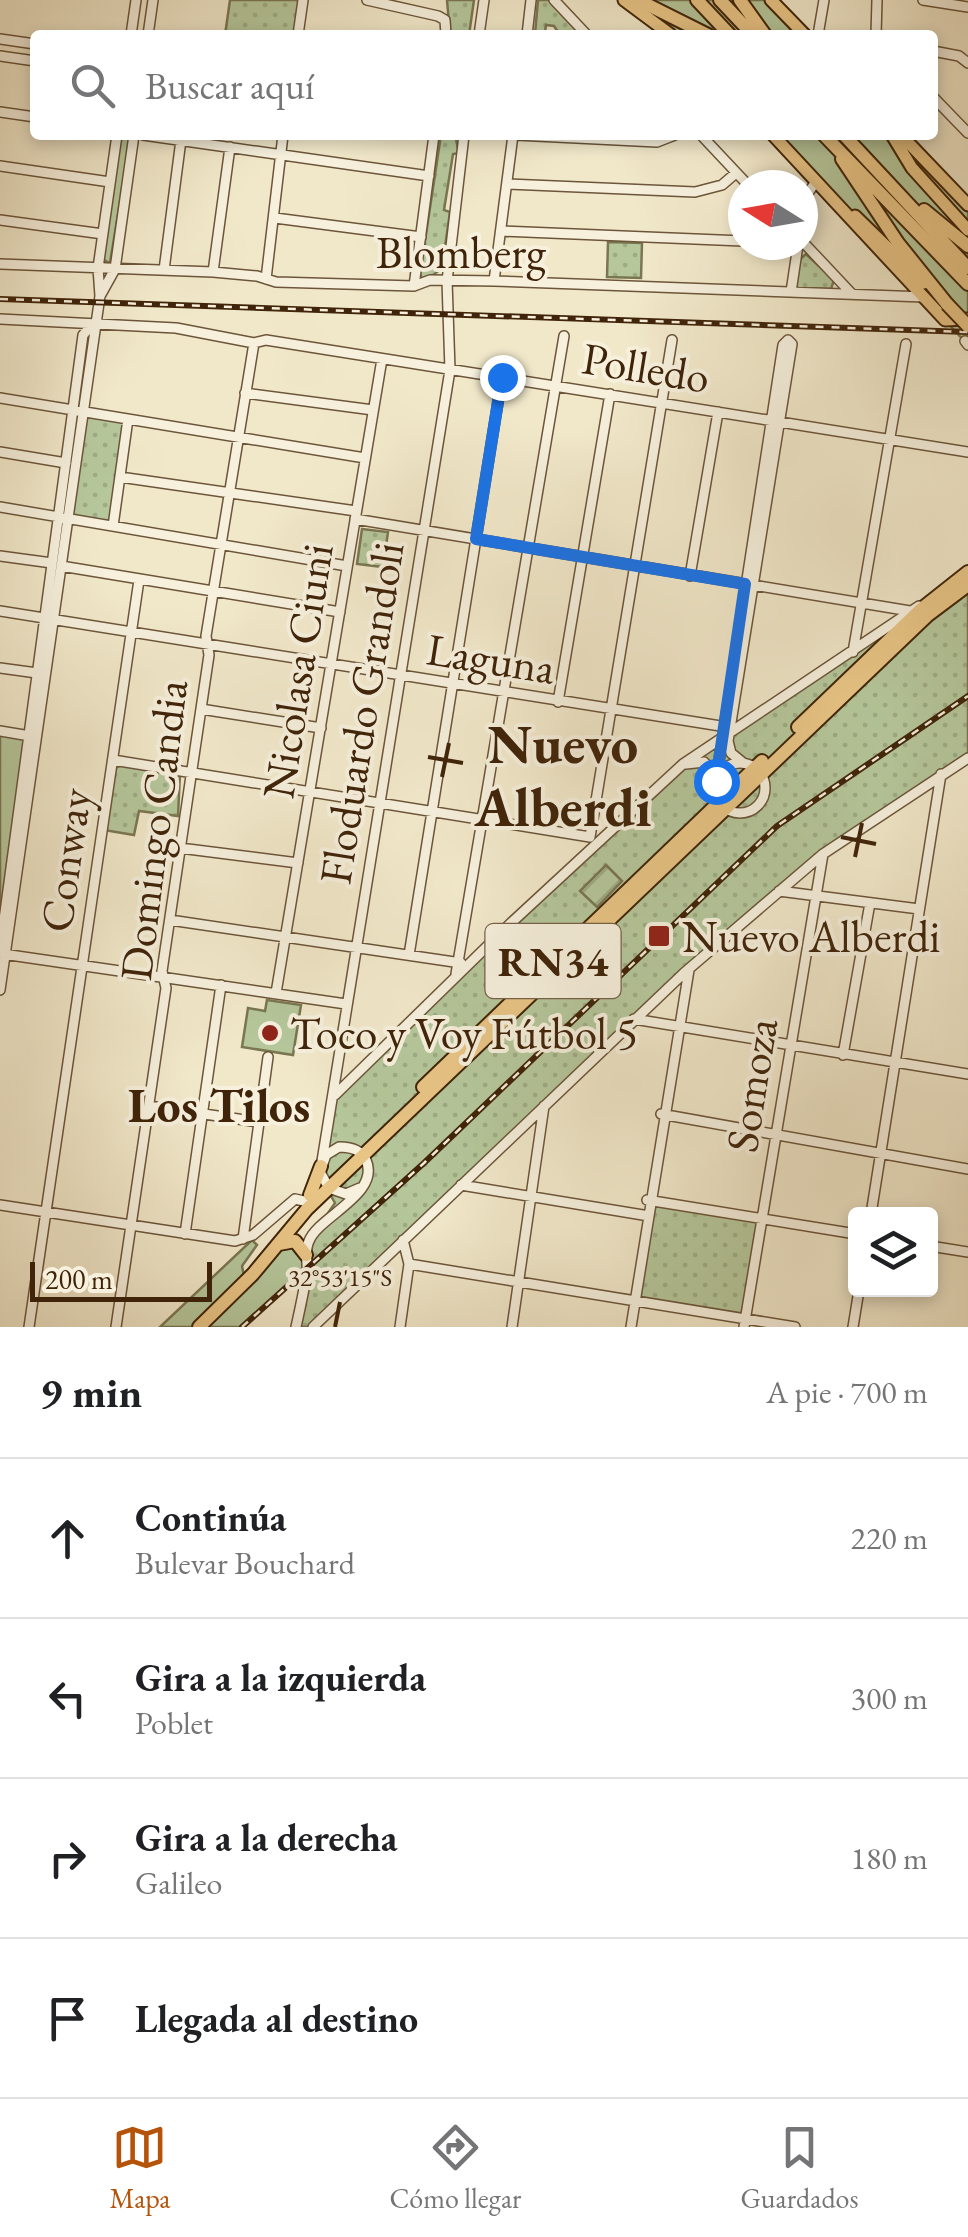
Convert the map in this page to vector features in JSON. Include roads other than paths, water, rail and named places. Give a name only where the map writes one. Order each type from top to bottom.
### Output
[{"type":"highway","points":[[638,0],[698,30]]},
{"type":"highway","points":[[697,0],[725,30]]},
{"type":"highway","points":[[720,0],[747,30]]},
{"type":"highway","points":[[740,0],[761,30]]},
{"type":"highway","points":[[829,140],[968,284]]},
{"type":"highway","points":[[849,140],[968,268]]},
{"type":"highway","points":[[836,148],[851,178],[943,300],[968,322]]},
{"type":"highway","points":[[901,196],[968,246]]},
{"type":"highway","name":"RN34","points":[[199,1327],[277,1245],[355,1151],[723,805],[753,768],[936,597],[968,572]]},
{"type":"highway","name":"RN34","points":[[753,768],[928,615],[968,585]]},
{"type":"highway","name":"RN34","points":[[225,1301],[307,1198],[322,1164]]},
{"type":"highway","name":"RN34","points":[[307,1198],[328,1187]]},
{"type":"highway","points":[[277,1245],[294,1241],[306,1254]]},
{"type":"main road","points":[[624,0],[665,30]]},
{"type":"main road","points":[[771,0],[800,30]]},
{"type":"main road","points":[[777,140],[804,170]]},
{"type":"main road","points":[[895,140],[912,168],[968,230]]},
{"type":"main road","points":[[906,140],[968,205]]},
{"type":"main road","points":[[818,186],[945,320],[968,322]]},
{"type":"main road","points":[[818,186],[873,231],[943,300]]},
{"type":"street","points":[[132,30],[136,0]]},
{"type":"street","points":[[149,30],[153,0]]},
{"type":"street","points":[[299,30],[303,0]]},
{"type":"street","points":[[366,0],[445,20],[446,30]]},
{"type":"street","points":[[480,30],[484,0]]},
{"type":"street","points":[[528,30],[532,0]]},
{"type":"street","points":[[819,30],[824,0]]},
{"type":"street","points":[[876,30],[877,0]]},
{"type":"street","points":[[924,0],[968,7]]},
{"type":"street","points":[[559,1],[582,30]]},
{"type":"street","points":[[0,39],[30,43]]},
{"type":"street","points":[[938,52],[960,56],[968,63]]},
{"type":"street","points":[[0,56],[30,60]]},
{"type":"street","points":[[938,102],[968,133]]},
{"type":"street","points":[[0,112],[30,116]]},
{"type":"street","points":[[63,519],[66,463],[100,296],[98,268],[116,140]]},
{"type":"street","points":[[100,296],[115,269],[133,140]]},
{"type":"street","points":[[164,270],[182,140],[429,176]]},
{"type":"street","points":[[266,279],[283,140]]},
{"type":"street","points":[[414,286],[433,140]]},
{"type":"street","name":"Floduardo Grandoli","points":[[328,1187],[322,1164],[450,370],[447,280],[463,140]]},
{"type":"street","points":[[494,281],[514,140]]},
{"type":"street","points":[[616,140],[662,140]]},
{"type":"street","points":[[706,140],[734,170]]},
{"type":"street","points":[[213,272],[230,147]]},
{"type":"street","points":[[0,166],[110,182]]},
{"type":"street","points":[[507,184],[695,192],[722,185],[728,179]]},
{"type":"street","points":[[275,218],[421,237]]},
{"type":"street","points":[[0,220],[103,234]]},
{"type":"street","points":[[501,231],[728,239]]},
{"type":"street","points":[[791,292],[797,260]]},
{"type":"street","points":[[817,260],[852,294]]},
{"type":"street","name":"Blomberg","points":[[0,264],[213,272],[266,279],[414,286],[447,280],[494,281],[924,297]]},
{"type":"street","name":"Polledo","points":[[0,319],[176,328],[254,342],[266,340],[968,452]]},
{"type":"street","points":[[463,964],[482,820],[564,336]]},
{"type":"street","points":[[592,841],[672,340]]},
{"type":"street","points":[[716,778],[727,730],[775,421],[783,342],[788,340],[792,344],[775,421]]},
{"type":"street","name":"Domingo Candia","points":[[116,1327],[166,988],[170,920],[201,708],[213,593],[254,342]]},
{"type":"street","points":[[853,652],[906,344]]},
{"type":"street","name":"Nicolasa Ciuni","points":[[276,994],[382,359]]},
{"type":"street","points":[[409,955],[502,377]]},
{"type":"street","points":[[246,393],[373,410]]},
{"type":"street","points":[[558,702],[610,394]]},
{"type":"street","points":[[0,398],[365,458]]},
{"type":"street","points":[[0,990],[77,411]]},
{"type":"street","points":[[690,576],[718,412]]},
{"type":"street","points":[[113,526],[128,419]]},
{"type":"street","points":[[0,452],[66,463]]},
{"type":"street","points":[[120,476],[229,492],[424,531],[910,611]]},
{"type":"street","points":[[0,507],[348,566]]},
{"type":"street","points":[[0,556],[340,612]]},
{"type":"street","name":"Conway","points":[[29,1327],[139,580]]},
{"type":"street","points":[[333,1097],[456,977],[463,964],[592,841],[683,764],[727,730],[936,597]]},
{"type":"street","name":"Laguna","points":[[0,610],[727,730]]},
{"type":"street","points":[[2,954],[14,848],[33,737],[37,673],[49,618]]},
{"type":"street","points":[[0,668],[37,673]]},
{"type":"street","points":[[201,708],[320,728]]},
{"type":"street","points":[[683,764],[704,762],[716,778],[723,805],[742,813],[756,808],[765,794],[753,768],[728,746],[727,730]]},
{"type":"street","points":[[0,731],[33,737]]},
{"type":"street","points":[[313,1327],[687,970],[824,854],[968,758]]},
{"type":"street","points":[[112,760],[592,841]]},
{"type":"street","points":[[716,778],[728,765],[753,768]]},
{"type":"street","points":[[872,1207],[941,774]]},
{"type":"street","points":[[0,846],[14,848]]},
{"type":"street","points":[[180,848],[298,863]]},
{"type":"street","name":"Somoza","points":[[745,1323],[824,854]]},
{"type":"street","points":[[779,891],[919,910]]},
{"type":"street","points":[[843,1055],[870,903]]},
{"type":"street","points":[[170,920],[463,964]]},
{"type":"street","points":[[2,954],[346,1004]]},
{"type":"street","points":[[628,1327],[687,970]]},
{"type":"street","points":[[186,1234],[221,985]]},
{"type":"street","points":[[634,1020],[968,1074]]},
{"type":"street","points":[[243,1238],[268,1057]]},
{"type":"street","points":[[149,1106],[259,1122]]},
{"type":"street","points":[[512,1327],[544,1106]]},
{"type":"street","points":[[664,1114],[968,1169]]},
{"type":"street","points":[[296,1327],[306,1254],[313,1234],[360,1188],[368,1171],[355,1151],[334,1136],[329,1120]]},
{"type":"street","points":[[322,1164],[332,1150],[355,1151]]},
{"type":"street","points":[[461,1185],[647,1216]]},
{"type":"street","points":[[328,1187],[346,1194],[360,1188]]},
{"type":"street","points":[[328,1187],[335,1204],[330,1217]]},
{"type":"street","points":[[0,1205],[186,1234],[243,1238],[253,1236],[295,1199],[307,1198]]},
{"type":"street","points":[[649,1200],[848,1233]]},
{"type":"street","points":[[400,1327],[409,1264],[403,1240]]},
{"type":"street","points":[[938,1247],[968,1252]]},
{"type":"street","points":[[409,1264],[633,1300],[745,1323],[795,1327]]},
{"type":"street","points":[[853,1327],[858,1297]]},
{"type":"railway","points":[[0,299],[968,332]]},
{"type":"railway","points":[[242,1327],[424,1163],[777,826],[968,696]]},
{"type":"place","name":"Nuevo Alberdi","points":[[659,936]]},
{"type":"place","name":"Toco y Voy Fútbol 5","points":[[270,1033]]},
{"type":"district","name":"Nuevo Alberdi","points":[[563,776]]},
{"type":"district","name":"Los Tilos","points":[[219,1105]]}]
